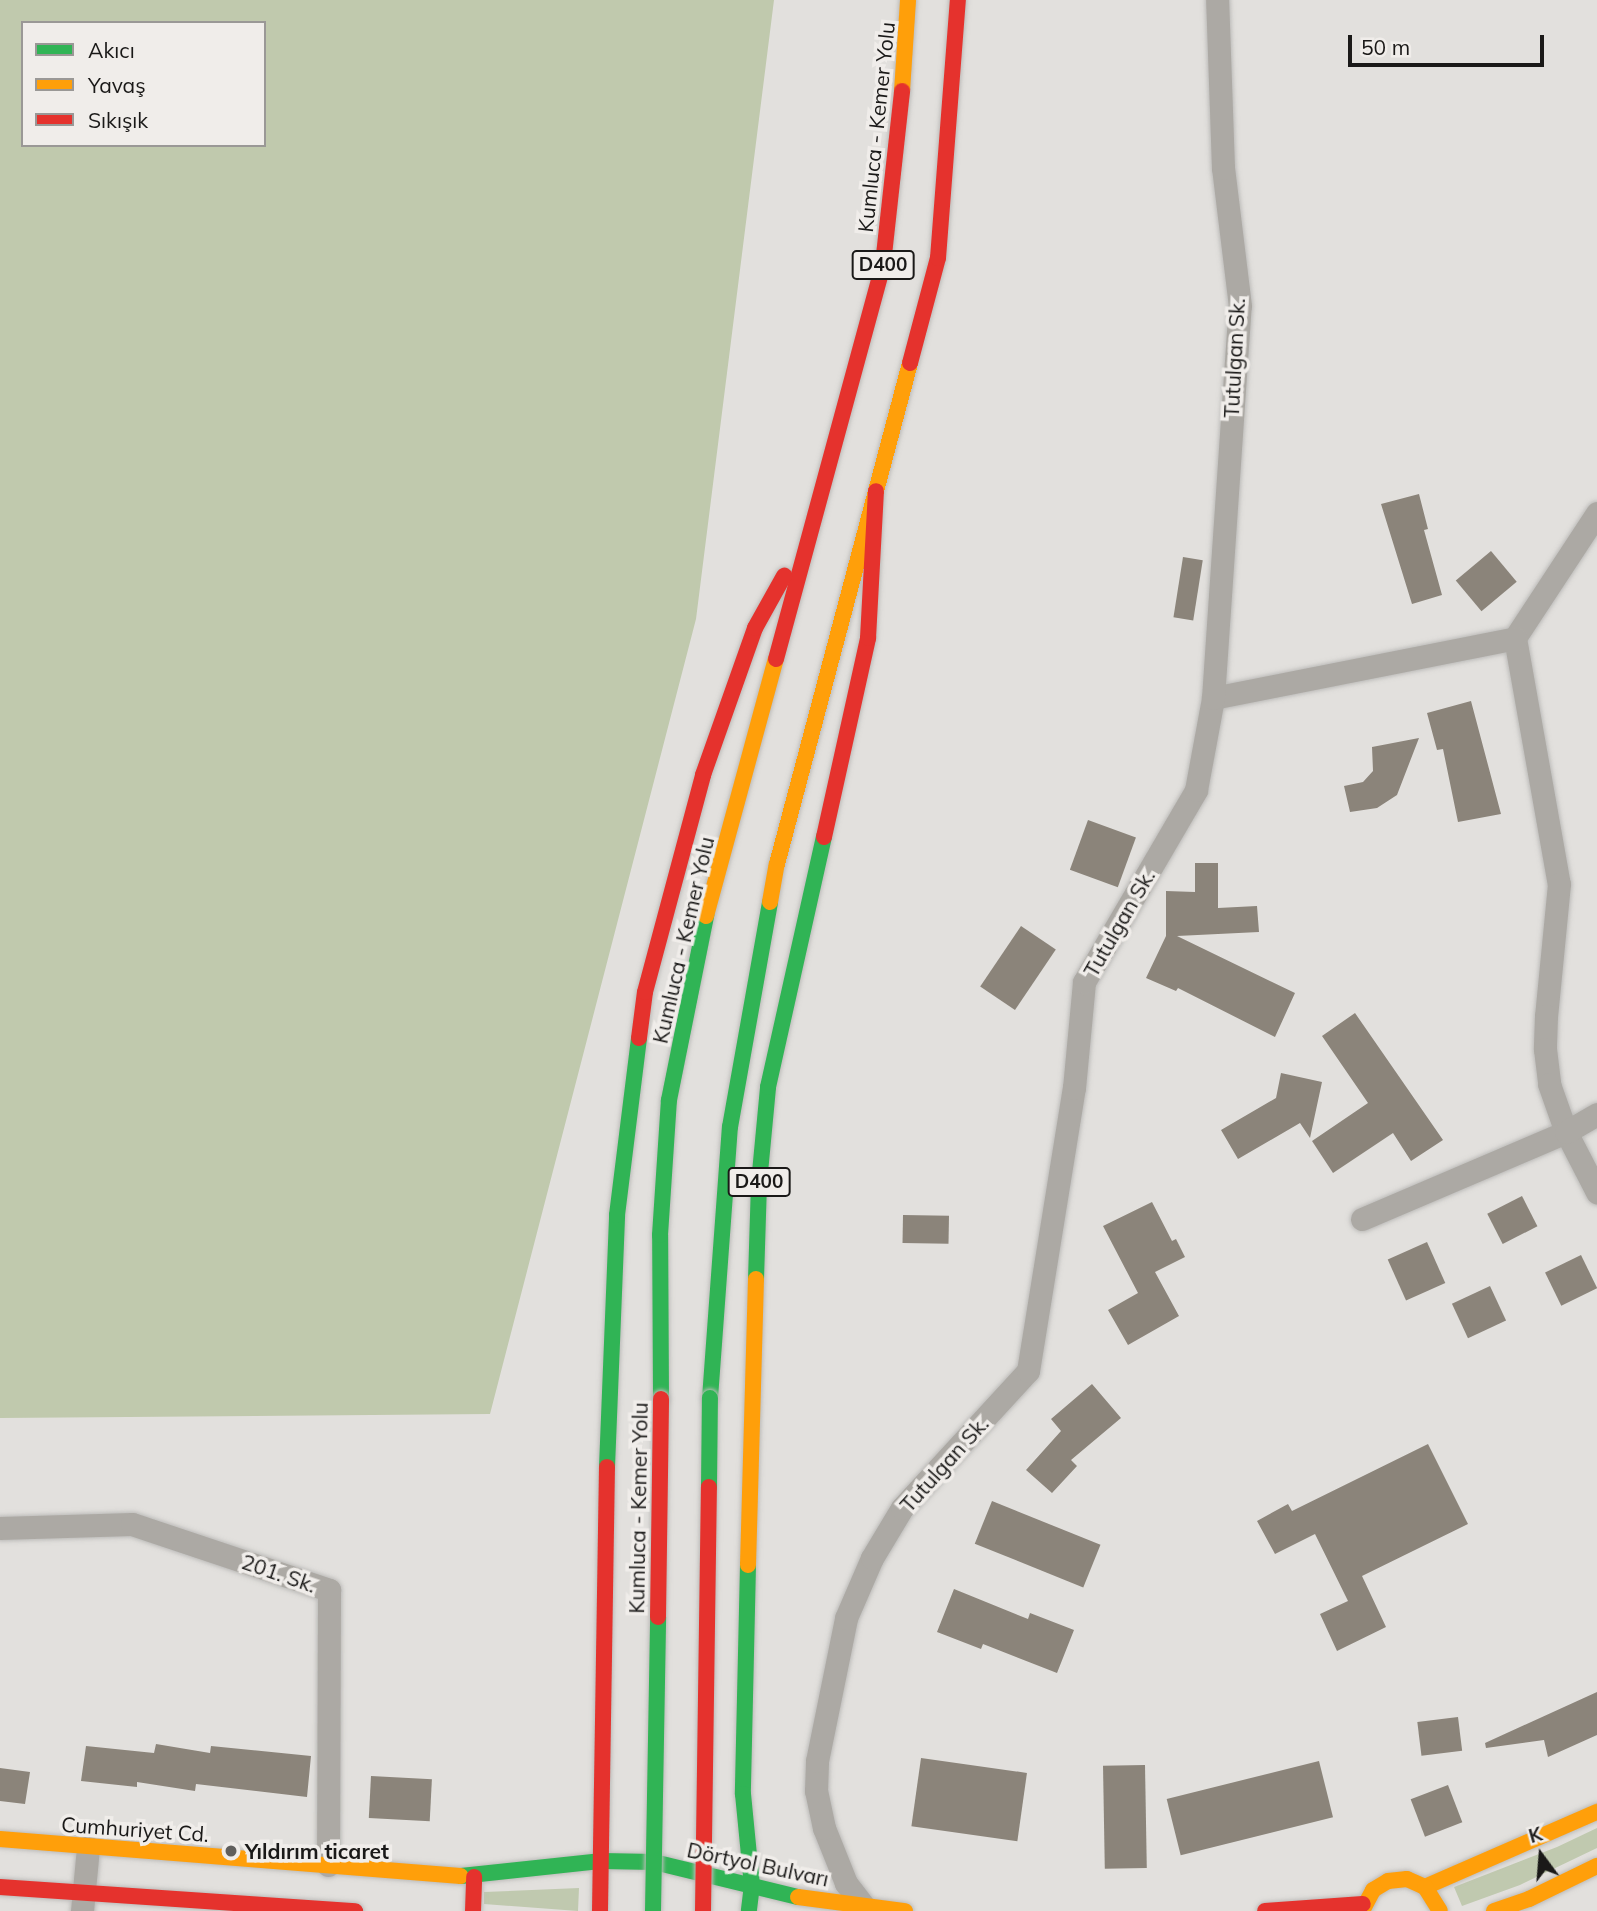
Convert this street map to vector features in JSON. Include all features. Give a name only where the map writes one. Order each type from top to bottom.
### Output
[{"type":"main road","name":"Kumluca - Kemer Yolu","points":[[653,1911],[661,1399],[660,1234],[669,1100],[702,932],[883,264],[908,36],[908,0]]},
{"type":"main road","name":"D400","points":[[703,1911],[710,1398],[730,1128],[777,864],[938,258],[958,0]]},
{"type":"main road","name":"D400","points":[[749,1911],[752,1885],[743,1794],[759,1183],[768,1087],[868,638],[876,491]]},
{"type":"main road","points":[[600,1911],[606,1494],[617,1214],[645,992],[703,775],[755,628],[813,522]]},
{"type":"main road","points":[[1426,1887],[1597,1812]]},
{"type":"main road","name":"Cumhuriyet Cd.","points":[[0,1839],[474,1877],[602,1861]]},
{"type":"main road","name":"Dörtyol Bulvarı","points":[[602,1861],[654,1862],[799,1897],[905,1911]]},
{"type":"main road","points":[[1494,1911],[1529,1899],[1597,1866]]},
{"type":"main road","points":[[473,1911],[474,1877]]},
{"type":"main road","points":[[1265,1911],[1362,1908],[1373,1889],[1388,1881],[1408,1879],[1426,1887],[1440,1911]]},
{"type":"main road","points":[[0,1886],[83,1903],[355,1911]]},
{"type":"street","name":"Tutulgan Sk.","points":[[863,1905],[846,1883],[828,1839],[817,1791],[817,1761],[846,1618],[872,1558],[902,1508],[1028,1371],[1074,1088],[1084,982],[1196,790],[1213,698],[1240,306],[1223,168],[1217,0]]},
{"type":"street","points":[[1597,513],[1515,638],[1559,884],[1545,1049],[1549,1084],[1566,1132],[1597,1192]]},
{"type":"street","points":[[1213,698],[1515,638]]},
{"type":"street","points":[[1362,1219],[1566,1132],[1597,1114]]},
{"type":"street","name":"201. Sk.","points":[[0,1528],[132,1524],[329,1590],[328,1865]]},
{"type":"street","points":[[83,1903],[88,1847]]},
{"type":"green space","points":[[0,0],[774,0],[696,619],[490,1414],[0,1418]]},
{"type":"green space","points":[[1597,1828],[1597,1848],[1520,1885],[1462,1906],[1454,1887],[1557,1847]]},
{"type":"green space","points":[[579,1888],[578,1911],[484,1904],[484,1892]]},
{"type":"building","points":[[1419,494],[1428,529],[1424,530],[1442,595],[1412,604],[1381,504]]},
{"type":"building","points":[[1491,551],[1517,582],[1481,611],[1456,581]]},
{"type":"building","points":[[1183,557],[1203,560],[1193,620],[1173,617]]},
{"type":"building","points":[[1471,701],[1501,814],[1458,822],[1443,749],[1437,750],[1427,713]]},
{"type":"building","points":[[1419,738],[1397,795],[1377,808],[1350,812],[1344,786],[1363,782],[1373,771],[1372,747]]},
{"type":"building","points":[[1088,820],[1136,837],[1118,887],[1070,870]]},
{"type":"building","points":[[1195,863],[1218,863],[1218,908],[1257,906],[1259,932],[1177,936],[1295,993],[1275,1037],[1178,988],[1176,991],[1146,978],[1166,936],[1166,891],[1195,892]]},
{"type":"building","points":[[1021,926],[1056,949],[1015,1010],[980,987]]},
{"type":"building","points":[[1355,1013],[1443,1140],[1411,1161],[1393,1133],[1333,1173],[1312,1141],[1368,1103],[1322,1036]]},
{"type":"building","points":[[1281,1073],[1322,1082],[1310,1138],[1300,1123],[1238,1159],[1221,1130],[1276,1098]]},
{"type":"building","points":[[1522,1196],[1537,1226],[1503,1244],[1487,1214]]},
{"type":"building","points":[[1152,1202],[1172,1241],[1176,1239],[1185,1257],[1155,1272],[1179,1316],[1128,1345],[1108,1310],[1138,1293],[1103,1226]]},
{"type":"building","points":[[903,1215],[949,1216],[949,1244],[903,1243]]},
{"type":"building","points":[[1427,1242],[1445,1283],[1406,1301],[1388,1259]]},
{"type":"building","points":[[1581,1255],[1597,1288],[1561,1306],[1545,1273]]},
{"type":"building","points":[[1490,1286],[1506,1320],[1468,1338],[1452,1304]]},
{"type":"building","points":[[1092,1384],[1121,1418],[1071,1460],[1077,1466],[1052,1493],[1026,1470],[1061,1431],[1051,1419]]},
{"type":"building","points":[[1428,1444],[1468,1524],[1362,1576],[1386,1627],[1337,1651],[1320,1614],[1348,1601],[1315,1534],[1275,1554],[1257,1521],[1288,1504],[1292,1511]]},
{"type":"building","points":[[992,1501],[1100,1545],[1083,1587],[975,1544]]},
{"type":"building","points":[[954,1589],[1028,1619],[1030,1613],[1074,1630],[1057,1673],[983,1644],[981,1649],[937,1632]]},
{"type":"building","points":[[1597,1692],[1597,1735],[1548,1757],[1544,1740],[1486,1748],[1485,1743]]},
{"type":"building","points":[[1458,1717],[1462,1751],[1421,1756],[1417,1722]]},
{"type":"building","points":[[156,1744],[210,1753],[211,1746],[311,1756],[307,1797],[196,1784],[195,1791],[137,1782],[137,1787],[81,1781],[86,1746],[154,1753]]},
{"type":"building","points":[[921,1758],[1027,1773],[1017,1841],[911,1826]]},
{"type":"building","points":[[1319,1761],[1333,1817],[1181,1855],[1167,1799]]},
{"type":"building","points":[[1145,1765],[1147,1868],[1105,1869],[1103,1766]]},
{"type":"building","points":[[0,1768],[30,1772],[25,1804],[0,1801]]},
{"type":"building","points":[[371,1776],[432,1779],[430,1821],[369,1818]]},
{"type":"building","points":[[1448,1785],[1462,1822],[1425,1837],[1411,1799]]},
{"type":"traffic: fast","points":[[756,1279],[759,1183],[768,1087],[824,837]]},
{"type":"traffic: fast","points":[[710,1398],[730,1127],[770,902]]},
{"type":"traffic: fast","points":[[661,1399],[660,1235],[669,1100],[706,916]]},
{"type":"traffic: fast","points":[[607,1467],[617,1215],[639,1038]]},
{"type":"traffic: fast","points":[[709,1487],[710,1398]]},
{"type":"traffic: fast","points":[[748,1565],[743,1794],[752,1885],[749,1911]]},
{"type":"traffic: fast","points":[[653,1911],[658,1617]]},
{"type":"traffic: fast","points":[[461,1876],[602,1861],[654,1862],[798,1897]]},
{"type":"traffic: slow","points":[[902,91],[908,0]]},
{"type":"traffic: slow","points":[[770,902],[777,864],[910,363]]},
{"type":"traffic: slow","points":[[706,916],[776,659]]},
{"type":"traffic: slow","points":[[748,1565],[756,1279]]},
{"type":"traffic: slow","points":[[1425,1887],[1597,1812]]},
{"type":"traffic: slow","points":[[0,1839],[461,1876]]},
{"type":"traffic: slow","points":[[1494,1911],[1529,1899],[1597,1866]]},
{"type":"traffic: slow","points":[[1362,1911],[1373,1890],[1388,1881],[1407,1879],[1425,1887],[1440,1911]]},
{"type":"traffic: slow","points":[[798,1897],[905,1911]]},
{"type":"traffic: jam","points":[[910,363],[938,258],[958,0]]},
{"type":"traffic: jam","points":[[776,659],[883,264],[902,91]]},
{"type":"traffic: jam","points":[[824,837],[868,638],[876,491]]},
{"type":"traffic: jam","points":[[639,1038],[645,992],[703,775],[755,628],[784,576]]},
{"type":"traffic: jam","points":[[658,1617],[661,1399]]},
{"type":"traffic: jam","points":[[600,1911],[607,1467]]},
{"type":"traffic: jam","points":[[703,1911],[709,1487]]},
{"type":"traffic: jam","points":[[473,1911],[474,1877]]},
{"type":"traffic: jam","points":[[0,1887],[355,1911]]},
{"type":"traffic: jam","points":[[1265,1911],[1363,1904]]},
{"type":"place","name":"Yıldırım ticaret","points":[[231,1851]]}]
